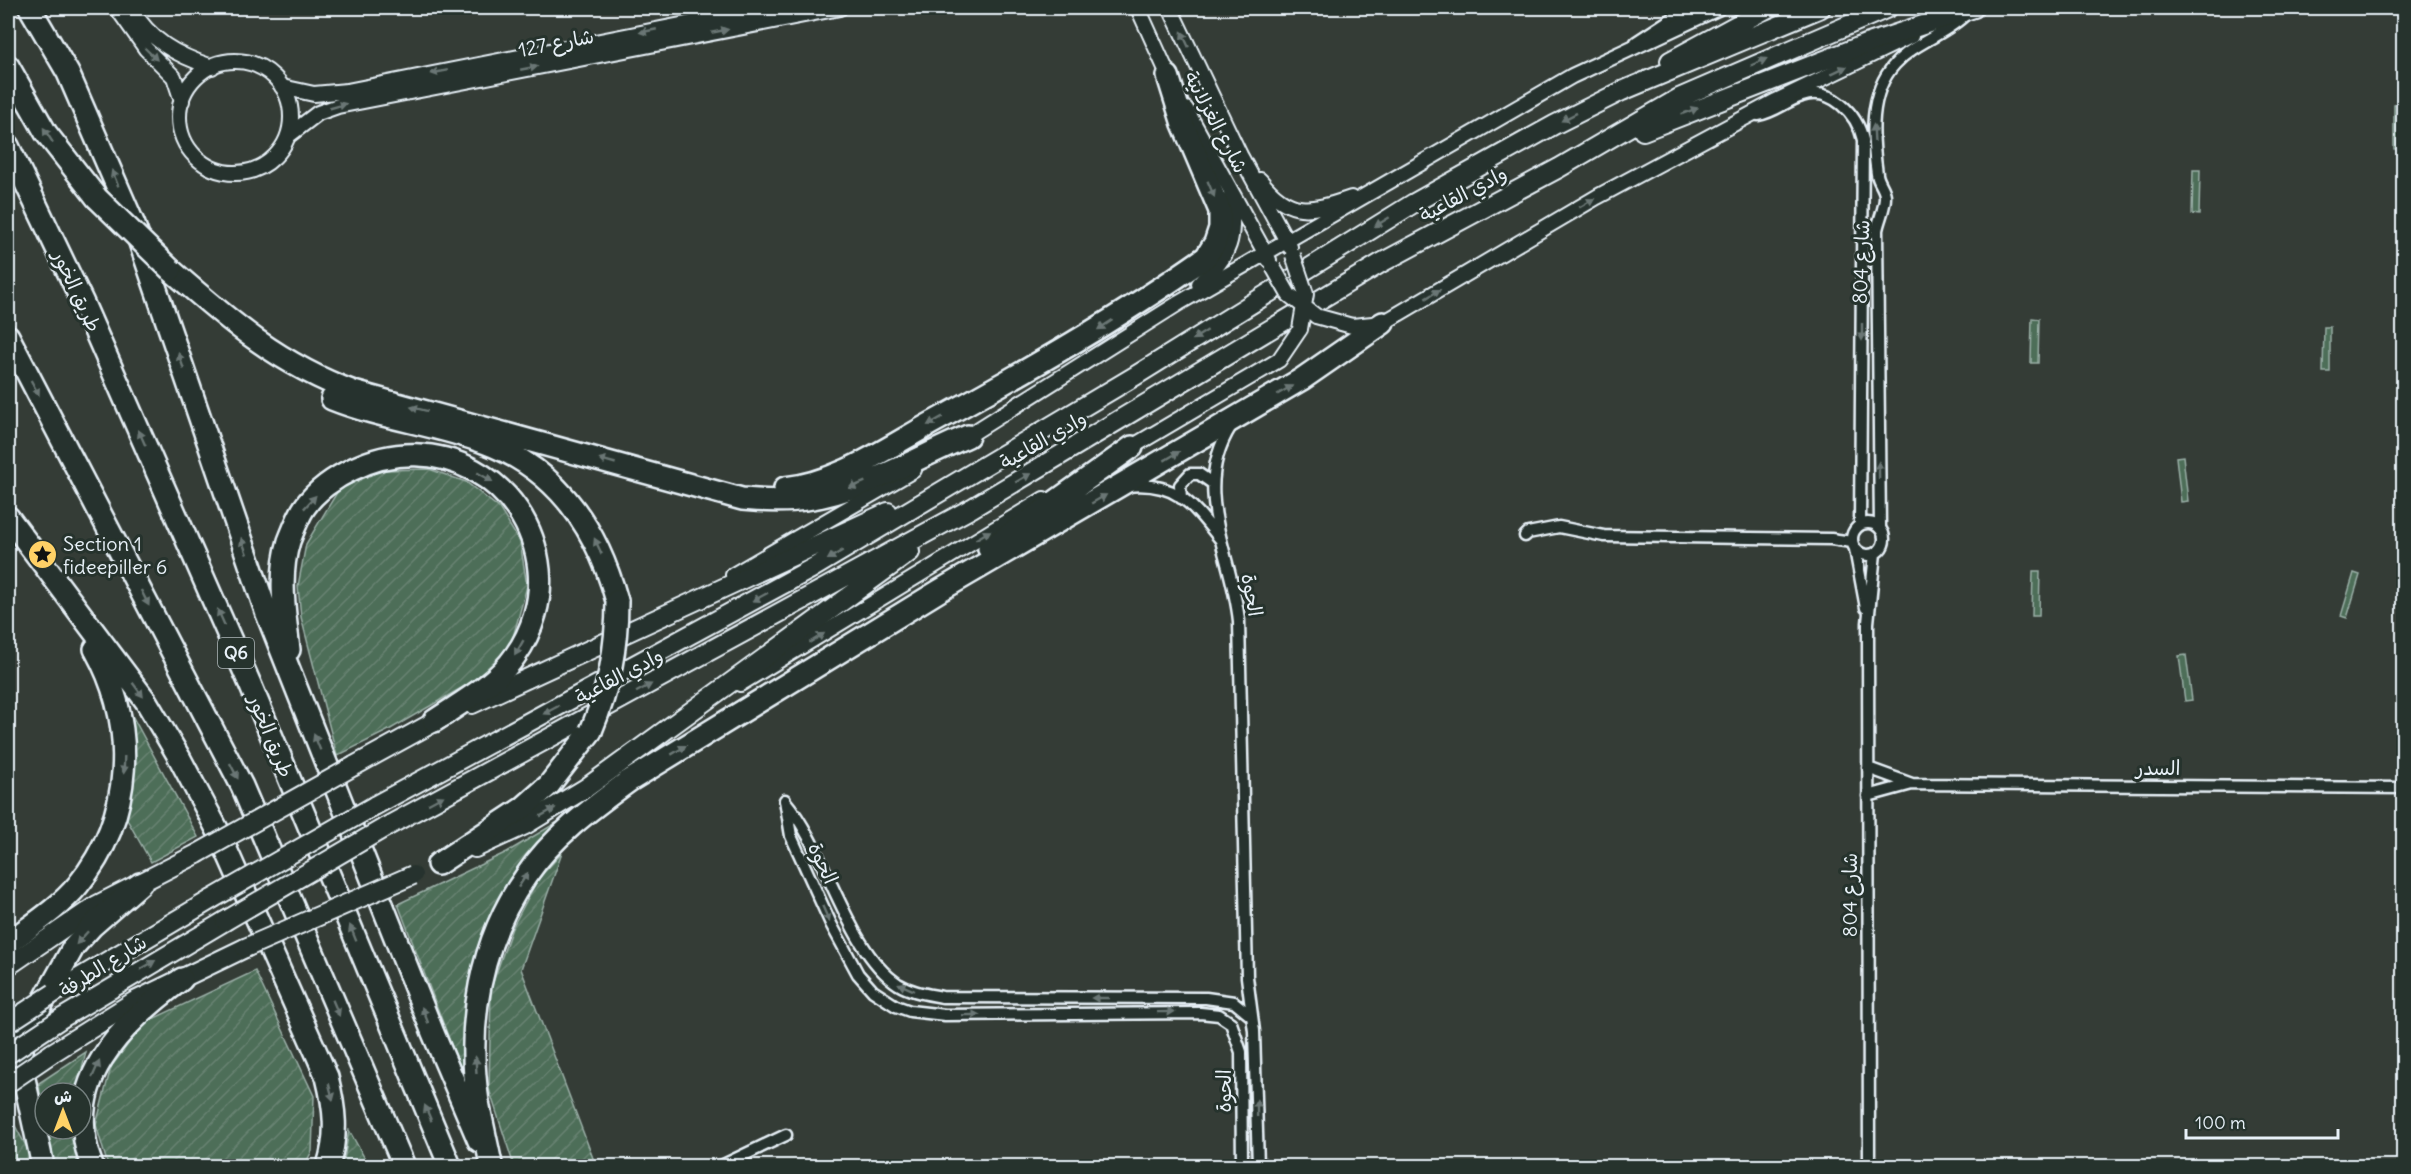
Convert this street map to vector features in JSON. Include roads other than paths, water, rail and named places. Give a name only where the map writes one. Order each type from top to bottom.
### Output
[{"type":"highway","points":[[30,8],[68,73],[134,225],[292,680],[467,1117],[491,1165]]},
{"type":"highway","points":[[8,66],[51,140],[97,198],[199,295],[269,351],[324,381],[354,392],[742,499],[775,502],[807,499],[839,492],[968,436]]},
{"type":"highway","points":[[648,473],[746,489],[794,487],[835,475],[1069,348],[1206,257],[1215,243],[1220,228],[1220,212],[1183,124],[1168,76]]},
{"type":"highway","name":"طريق الخور","points":[[8,146],[82,301],[250,684],[450,1167]]},
{"type":"highway","points":[[199,295],[237,340],[298,384],[348,405],[486,443],[518,458],[547,479],[572,505],[593,534],[608,566],[617,601],[617,634],[613,668],[604,700],[591,731],[572,759],[522,808],[438,864]]},
{"type":"highway","points":[[491,1165],[478,1100],[475,1021],[482,969],[500,920],[526,874],[574,824],[629,781],[939,591],[1302,379],[1383,323]]},
{"type":"highway","points":[[8,336],[242,786],[404,1167]]},
{"type":"highway","points":[[939,591],[959,570],[1132,447]]},
{"type":"highway","points":[[292,680],[282,580],[289,543],[304,507],[334,478],[372,459],[414,454],[455,461],[492,481],[521,511],[537,546],[540,585],[533,622],[515,656],[488,683],[434,722]]},
{"type":"highway","points":[[8,517],[63,594],[146,700],[217,829],[327,1077],[336,1109],[335,1143],[328,1167]]},
{"type":"highway","points":[[8,943],[56,908],[95,862],[109,836],[123,782],[125,757],[118,706],[99,658],[63,594]]},
{"type":"highway","points":[[43,1167],[21,1065],[23,1038],[74,946],[92,926],[140,884]]},
{"type":"highway","points":[[92,1167],[86,1150],[82,1120],[87,1090],[99,1061],[120,1032],[145,1007],[182,979]]},
{"type":"main road","points":[[1622,91],[1715,34],[1768,8]]},
{"type":"main road","name":"وادي القاعية","points":[[212,899],[374,806],[812,569],[1145,370],[1414,203],[1554,125],[1622,91],[1821,8]]},
{"type":"main road","name":"وادي القاعية","points":[[225,921],[384,828],[972,508],[1381,263],[1559,168],[1679,98],[1888,8]]},
{"type":"main road","points":[[1559,168],[1675,117],[1866,44],[1973,8]]},
{"type":"main road","points":[[8,966],[97,905],[197,854],[434,722],[645,622],[707,597],[955,483]]},
{"type":"main road","points":[[8,1083],[135,1001],[245,948],[525,825],[556,808],[711,697],[810,622],[972,508]]},
{"type":"main road","name":"شارع الطرفة","points":[[8,1023],[212,899]]},
{"type":"main road","name":"شارع الطرفة","points":[[8,1054],[62,1018],[225,921]]},
{"type":"street","points":[[117,8],[146,49],[174,77],[182,101]]},
{"type":"street","points":[[131,8],[145,29],[161,44],[186,58],[212,67]]},
{"type":"street","name":"شارع 127","points":[[282,87],[314,94],[338,92],[767,8]]},
{"type":"street","name":"شارع 127","points":[[288,136],[318,113],[338,106],[840,8]]},
{"type":"street","name":"شارع الغزلانية","points":[[1138,8],[1168,76],[1266,253]]},
{"type":"street","name":"شارع الغزلانية","points":[[1170,8],[1240,155],[1287,241]]},
{"type":"street","name":"وادي القاعية","points":[[1627,49],[1660,24],[1688,8]]},
{"type":"street","name":"وادي القاعية","points":[[645,622],[833,519],[1179,303],[1572,76],[1718,8]]},
{"type":"street","points":[[1266,253],[1290,295],[1310,313],[1352,326],[1383,323],[1597,196],[1749,115],[1973,8]]},
{"type":"street","name":"شارع 804","points":[[1880,528],[1877,230],[1886,197],[1877,177],[1873,124],[1875,111],[1883,79],[1894,64],[1914,47],[1953,26],[1973,8]]},
{"type":"street","points":[[229,62],[246,63],[263,69],[282,87],[291,111],[288,136],[278,154],[262,166],[232,173],[213,169],[196,157],[184,141],[179,121],[182,101],[196,77],[212,67],[229,62]]},
{"type":"street","name":"شارع 804","points":[[1749,115],[1766,113],[1804,95],[1816,95],[1839,102],[1855,117],[1860,127],[1863,140],[1858,527]]},
{"type":"street","points":[[1240,155],[1266,188],[1283,202],[1298,209],[1329,206],[1381,188]]},
{"type":"street","points":[[1179,303],[1217,268],[1231,245],[1233,232],[1231,190]]},
{"type":"street","points":[[711,697],[748,680],[958,550],[1279,360],[1310,313],[1306,294],[1287,241]]},
{"type":"street","name":"الحوة","points":[[1236,418],[1219,445],[1212,483],[1215,515],[1237,596],[1239,621],[1247,977],[1256,1059],[1258,1167]]},
{"type":"street","points":[[1181,498],[1180,485],[1190,474],[1198,474],[1212,483]]},
{"type":"street","name":"الحوة","points":[[1122,486],[1149,484],[1170,489],[1222,541]]},
{"type":"street","points":[[1525,536],[1528,533],[1559,527],[1604,536],[1831,539],[1854,546],[1861,554],[1875,553],[1884,542],[1880,528],[1871,523],[1831,539]]},
{"type":"street","points":[[1854,546],[1858,527]]},
{"type":"street","name":"شارع 804","points":[[1854,546],[1868,623]]},
{"type":"street","name":"شارع 804","points":[[1869,1167],[1868,623],[1875,553]]},
{"type":"street","points":[[1868,768],[1912,784]]},
{"type":"street","points":[[1868,796],[1912,784]]},
{"type":"street","name":"السدر","points":[[1912,784],[2403,788]]},
{"type":"street","name":"الحوة","points":[[1242,1167],[1241,1052],[1236,1031],[1224,1018],[1200,1012],[945,1015],[910,1011],[896,1006],[873,991],[858,974],[791,836],[785,800],[806,830],[868,953],[888,975],[906,988],[942,997],[1206,998],[1234,1002],[1251,1016]]},
{"type":"street","points":[[791,836],[806,830]]},
{"type":"street","points":[[1236,1031],[1251,1016]]},
{"type":"street","points":[[721,1167],[786,1135]]},
{"type":"place","name":"Section 1 fideepiller 6","points":[[42,555]]}]
